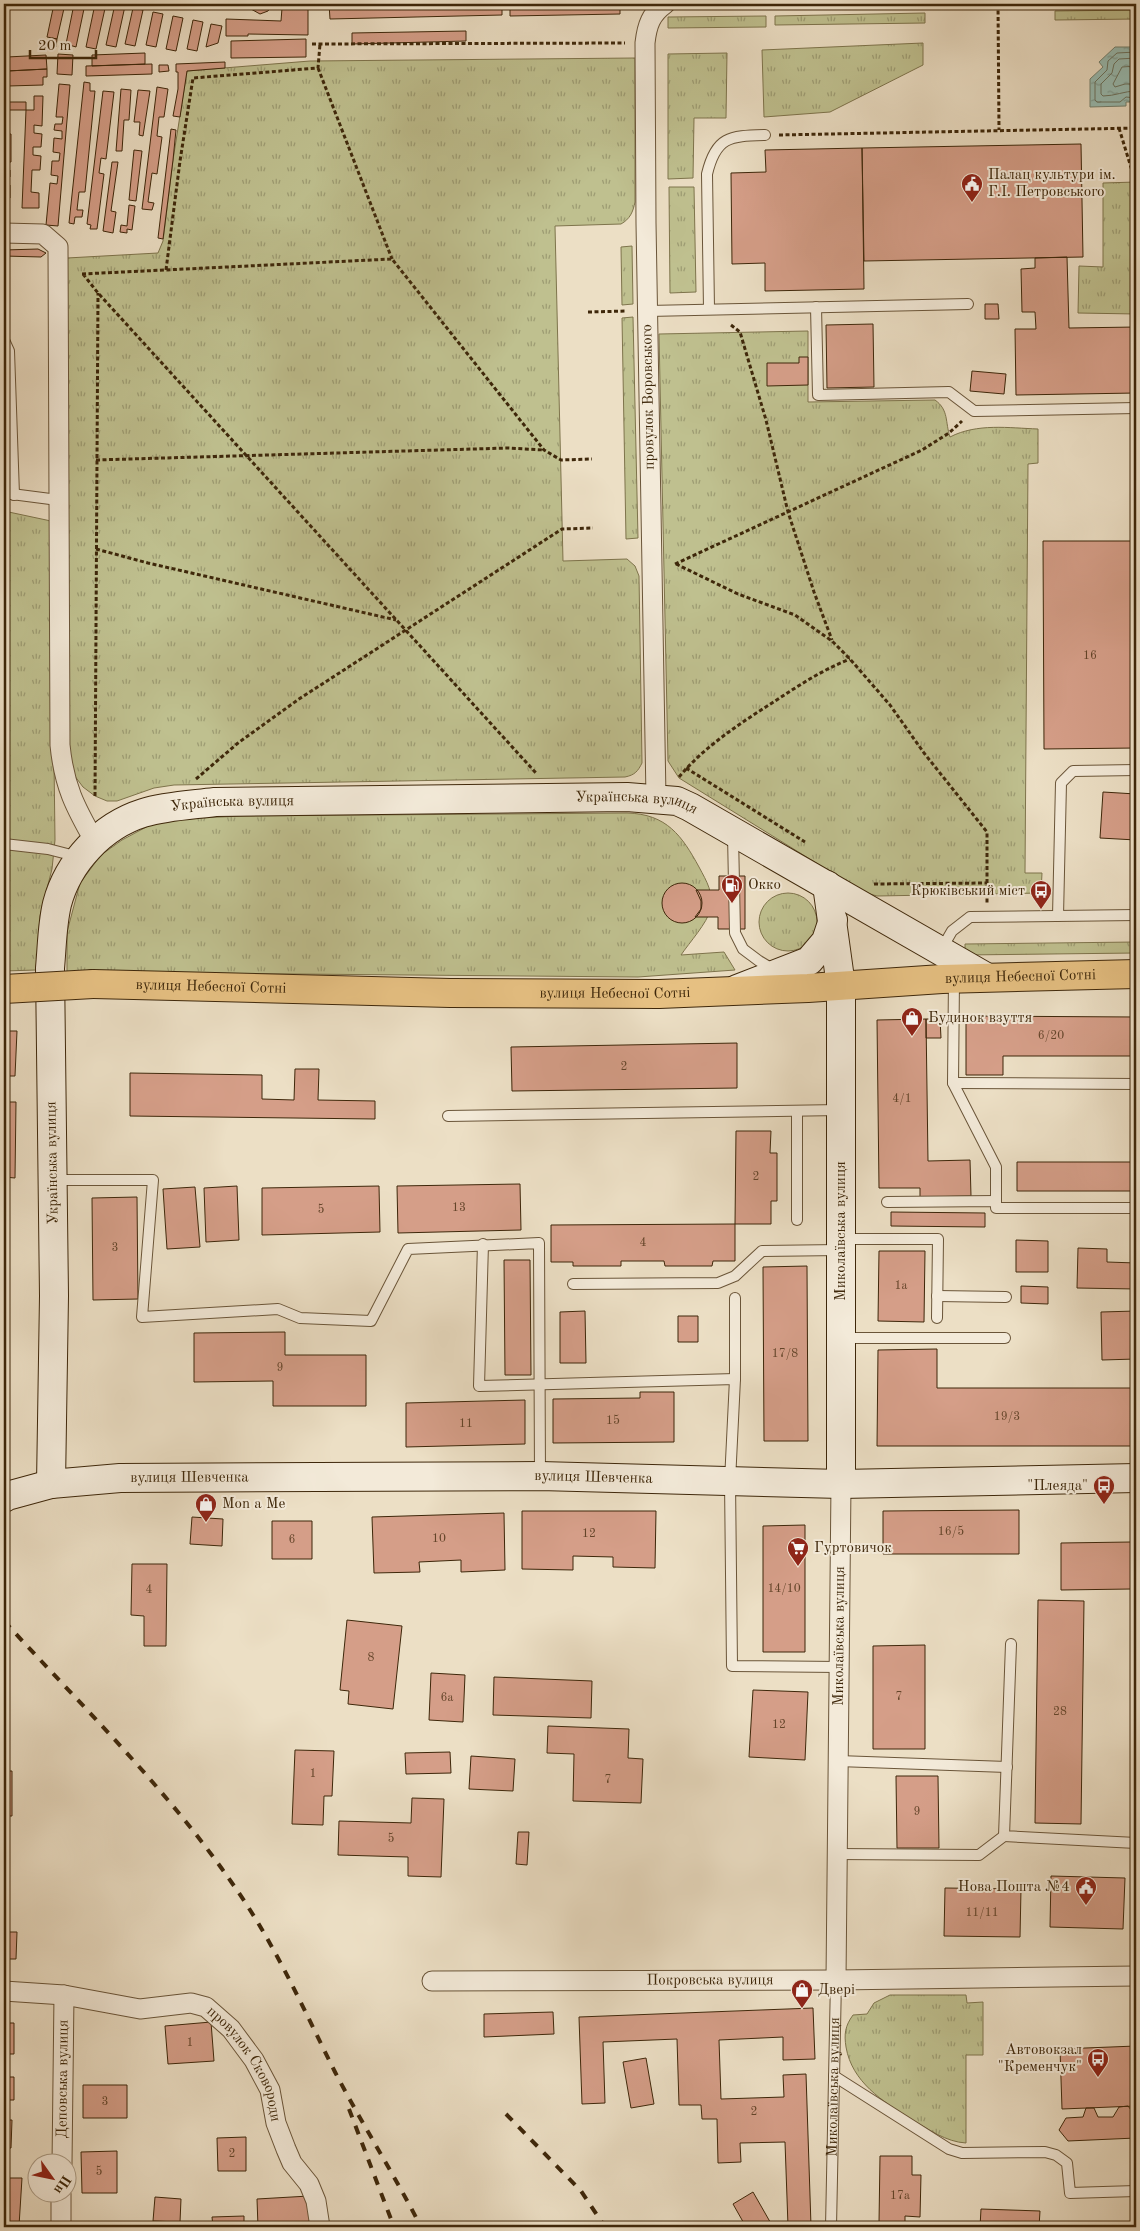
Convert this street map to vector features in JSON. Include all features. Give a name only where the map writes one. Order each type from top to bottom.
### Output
[{"type":"highway","name":"вулиця Небесної Сотні","points":[[4,989],[93,984],[460,993],[659,994],[808,988],[948,978],[1136,974]]},
{"type":"street","name":"провулок Воровського","points":[[656,798],[648,311],[646,43],[647,26],[653,14],[665,4]]},
{"type":"street","points":[[4,233],[44,234],[58,247],[60,745],[63,770],[87,849]]},
{"type":"street","name":"Українська вулиця","points":[[51,1484],[54,1296],[50,968],[53,934],[57,903],[66,880],[87,849],[121,822],[142,813],[215,802],[558,798],[656,798],[677,801],[733,831],[986,977]]},
{"type":"street","name":"Миколаївська вулиця","points":[[827,885],[840,986],[841,1484],[836,1980]]},
{"type":"street","points":[[732,991],[809,961],[826,942],[832,920]]},
{"type":"street","name":"вулиця Шевченка","points":[[4,1498],[51,1484],[120,1478],[540,1476],[841,1484],[1136,1478]]},
{"type":"street","name":"Покровська вулиця","points":[[432,1981],[836,1980],[1136,1976]]},
{"type":"street","name":"провулок Сковороди","points":[[4,1990],[64,1995],[140,2009],[191,2003],[206,2007],[231,2029],[254,2060],[270,2090],[276,2123],[292,2163],[309,2184],[316,2201],[320,2227]]},
{"type":"street","name":"Деповська вулиця","points":[[62,2154],[64,1995]]},
{"type":"street","points":[[60,2227],[61,2204]]},
{"type":"lane","points":[[709,309],[707,174],[711,157],[717,146],[726,139],[740,135],[765,135]]},
{"type":"lane","points":[[648,311],[968,304]]},
{"type":"lane","points":[[816,307],[818,395],[949,392],[974,411],[1136,408]]},
{"type":"lane","points":[[4,340],[9,352],[9,494],[58,500]]},
{"type":"lane","points":[[1058,916],[1061,783],[1072,771],[1136,770]]},
{"type":"lane","points":[[733,831],[735,933],[743,949],[759,961],[808,988]]},
{"type":"lane","points":[[4,844],[48,849],[87,849]]},
{"type":"lane","points":[[1136,915],[970,917],[952,931],[940,951],[948,978],[953,1083],[996,1167],[996,1208],[1136,1208]]},
{"type":"lane","points":[[953,1083],[1136,1084]]},
{"type":"lane","points":[[448,1116],[841,1110]]},
{"type":"lane","points":[[797,1111],[797,1220]]},
{"type":"lane","points":[[53,1180],[153,1180],[142,1317],[278,1309],[300,1318],[371,1321],[408,1249],[483,1244],[539,1243],[540,1476]]},
{"type":"lane","points":[[888,1202],[996,1201]]},
{"type":"lane","points":[[573,1284],[718,1283],[735,1276],[762,1251],[938,1239],[937,1318]]},
{"type":"lane","points":[[483,1244],[478,1386],[735,1379]]},
{"type":"lane","points":[[937,1296],[1006,1297]]},
{"type":"lane","points":[[735,1298],[735,1379],[730,1481],[732,1666],[839,1667]]},
{"type":"lane","points":[[841,1338],[1005,1338]]},
{"type":"lane","points":[[1004,1836],[1011,1644]]},
{"type":"lane","points":[[838,1761],[1007,1767]]},
{"type":"lane","points":[[838,1854],[979,1855],[1004,1836],[1136,1843]]},
{"type":"lane","name":"Миколаївська вулиця","points":[[831,2227],[836,1980]]},
{"type":"lane","points":[[834,2076],[949,2149],[962,2153],[1045,2152],[1056,2155],[1067,2163],[1070,2193],[1136,2191]]},
{"type":"path","points":[[998,4],[998,130]]},
{"type":"path","points":[[312,44],[646,43]]},
{"type":"path","points":[[320,44],[318,68],[392,259],[544,450],[561,460],[592,459]]},
{"type":"path","points":[[166,270],[193,78],[318,68]]},
{"type":"path","points":[[1118,128],[1136,184]]},
{"type":"path","points":[[765,135],[1136,128]]},
{"type":"path","points":[[59,274],[392,259]]},
{"type":"path","points":[[83,274],[98,293],[558,798]]},
{"type":"path","points":[[95,805],[98,293]]},
{"type":"path","points":[[709,309],[740,332],[766,420],[788,512],[832,641]]},
{"type":"path","points":[[588,312],[648,311]]},
{"type":"path","points":[[652,565],[676,564],[927,447],[949,433],[974,411]]},
{"type":"path","points":[[96,460],[508,448],[544,450]]},
{"type":"path","points":[[167,808],[238,743],[299,699],[562,529],[593,528]]},
{"type":"path","points":[[96,549],[148,563],[396,620]]},
{"type":"path","points":[[676,564],[738,594],[795,615],[832,641],[850,659],[890,705],[924,753],[987,832],[988,917]]},
{"type":"path","points":[[656,798],[686,768],[735,726],[823,670],[850,659]]},
{"type":"path","points":[[686,768],[812,846]]},
{"type":"path","points":[[870,883],[987,883]]},
{"type":"green space","points":[[1136,10],[1136,19],[1055,20],[1055,11]]},
{"type":"green space","points":[[925,13],[925,23],[775,25],[775,16]]},
{"type":"green space","points":[[766,16],[766,27],[668,28],[668,17]]},
{"type":"green space","points":[[923,43],[923,65],[830,112],[764,117],[762,50]]},
{"type":"green space","points":[[727,53],[726,118],[694,118],[693,178],[668,179],[668,54]]},
{"type":"green space","points":[[635,58],[635,202],[632,212],[627,220],[621,224],[555,226],[563,561],[627,559],[635,566],[639,576],[642,763],[638,770],[634,774],[625,777],[174,785],[154,788],[117,801],[107,801],[95,796],[83,787],[74,775],[68,746],[67,258],[158,253],[163,241],[187,71],[310,61]]},
{"type":"green space","points":[[1136,182],[1136,314],[1078,313],[1079,266],[1103,267],[1103,183]]},
{"type":"green space","points":[[669,187],[694,187],[696,292],[670,293]]},
{"type":"green space","points":[[632,246],[633,304],[622,305],[621,247]]},
{"type":"green space","points":[[633,317],[638,538],[626,539],[622,318]]},
{"type":"green space","points":[[808,331],[808,402],[935,400],[945,412],[950,437],[982,428],[1038,429],[1038,463],[1028,464],[1025,873],[1042,873],[1041,893],[877,896],[863,892],[679,778],[668,761],[659,334]]},
{"type":"green space","points":[[4,511],[51,521],[55,840],[52,869],[40,916],[36,970],[4,971]]},
{"type":"green space","points":[[627,813],[653,817],[672,829],[693,856],[709,888],[711,904],[709,915],[681,955],[724,952],[735,970],[638,977],[67,972],[67,932],[80,883],[101,855],[122,840],[150,825],[176,819],[243,816]]},
{"type":"green space","points":[[782,893],[794,893],[809,901],[817,916],[817,928],[809,943],[794,951],[782,951],[767,943],[759,928],[759,916],[767,901]]},
{"type":"green space","points":[[1136,942],[1136,953],[965,955],[965,944]]},
{"type":"green space","points":[[890,1995],[966,1995],[967,2003],[983,2002],[983,2055],[966,2055],[966,2143],[951,2140],[937,2134],[879,2098],[862,2080],[849,2059],[845,2034],[848,2023],[853,2015],[867,2014],[874,2003]]},
{"type":"water","points":[[1115,47],[1136,47],[1136,102],[1126,102],[1126,106],[1090,107],[1090,79],[1103,67],[1099,62]]},
{"type":"building","points":[[54,4],[65,4],[57,39],[47,37]]},
{"type":"building","points":[[74,4],[85,4],[76,47],[66,44]]},
{"type":"building","points":[[95,4],[106,4],[96,49],[86,47]]},
{"type":"building","points":[[115,4],[125,6],[116,47],[106,45]]},
{"type":"building","points":[[191,4],[207,4],[206,9],[191,6]]},
{"type":"building","points":[[210,4],[220,4],[219,9],[209,7]]},
{"type":"building","points":[[249,4],[273,4],[268,11],[260,14],[251,9]]},
{"type":"building","points":[[329,4],[502,4],[502,15],[330,19]]},
{"type":"building","points":[[510,4],[620,4],[620,14],[510,16]]},
{"type":"building","points":[[133,8],[143,10],[135,46],[125,44]]},
{"type":"building","points":[[282,8],[308,8],[308,35],[248,34],[248,36],[226,36],[226,19],[281,21]]},
{"type":"building","points":[[153,12],[163,14],[156,47],[146,45]]},
{"type":"building","points":[[173,16],[183,18],[176,51],[166,49]]},
{"type":"building","points":[[193,20],[203,22],[197,51],[187,49]]},
{"type":"building","points":[[211,24],[222,26],[218,43],[206,47]]},
{"type":"building","points":[[466,31],[466,41],[352,44],[352,33]]},
{"type":"building","points":[[52,38],[57,39],[56,47],[51,46]]},
{"type":"building","points":[[306,39],[306,57],[231,58],[231,41]]},
{"type":"building","points":[[145,53],[145,64],[92,66],[92,55]]},
{"type":"building","points":[[58,54],[73,55],[72,75],[57,74]]},
{"type":"building","points":[[46,55],[47,69],[7,71],[7,57]]},
{"type":"building","points":[[225,62],[225,68],[187,71],[180,117],[173,116],[178,89],[176,64]]},
{"type":"building","points":[[152,64],[152,74],[86,76],[86,66]]},
{"type":"building","points":[[159,65],[168,65],[169,71],[159,72]]},
{"type":"building","points":[[47,69],[47,77],[43,77],[43,85],[8,86],[7,71]]},
{"type":"building","points":[[84,82],[90,83],[90,91],[95,91],[85,192],[79,192],[77,210],[83,210],[82,217],[75,217],[74,224],[69,223]]},
{"type":"building","points":[[59,84],[70,85],[58,226],[46,225],[50,183],[57,184],[58,176],[51,175],[52,161],[59,161],[60,153],[53,152],[54,138],[62,139],[62,131],[54,130],[55,124],[62,124],[63,117],[56,117]]},
{"type":"building","points":[[157,87],[168,89],[164,117],[159,117],[157,136],[162,137],[157,174],[152,173],[148,202],[154,203],[152,210],[142,209]]},
{"type":"building","points":[[121,89],[131,90],[129,120],[124,120],[122,151],[116,151]]},
{"type":"building","points":[[138,90],[150,91],[143,136],[139,135],[140,122],[134,122]]},
{"type":"building","points":[[103,91],[114,92],[106,159],[101,158],[99,173],[104,174],[97,229],[90,229],[91,225],[87,224]]},
{"type":"building","points":[[34,96],[43,96],[42,126],[34,125],[34,133],[42,134],[41,147],[33,147],[33,155],[41,156],[40,170],[32,170],[31,192],[39,193],[39,208],[22,208],[26,110],[34,110]]},
{"type":"building","points":[[6,102],[26,102],[26,110],[6,110]]},
{"type":"building","points":[[4,129],[6,129],[6,134],[11,134],[11,162],[4,162]]},
{"type":"building","points":[[171,129],[176,130],[163,239],[158,238]]},
{"type":"building","name":"Палац культури ім. Г.І. Петровського","points":[[1081,144],[1083,257],[864,261],[862,148]]},
{"type":"building","points":[[862,148],[864,289],[765,291],[765,263],[732,264],[731,173],[766,172],[765,150]]},
{"type":"building","points":[[134,150],[142,151],[136,201],[129,200]]},
{"type":"building","points":[[112,162],[118,162],[111,211],[116,212],[113,233],[103,231]]},
{"type":"building","points":[[4,170],[10,170],[10,177],[4,177]]},
{"type":"building","points":[[4,185],[10,185],[10,198],[4,198]]},
{"type":"building","points":[[129,205],[135,206],[132,230],[127,229],[127,233],[120,232],[121,225],[127,226]]},
{"type":"building","points":[[38,249],[46,253],[41,257],[4,256],[4,250]]},
{"type":"building","points":[[1067,257],[1069,328],[1136,327],[1136,393],[1016,395],[1015,329],[1036,329],[1035,312],[1022,312],[1021,269],[1035,268],[1035,258]]},
{"type":"building","points":[[985,304],[998,304],[999,319],[985,319]]},
{"type":"building","points":[[873,324],[874,387],[827,388],[826,325]]},
{"type":"building","points":[[799,357],[808,357],[808,385],[767,386],[767,363],[799,363]]},
{"type":"building","points":[[972,371],[1006,374],[1004,394],[970,391]]},
{"type":"building","points":[[1043,541],[1136,541],[1136,748],[1044,749]]},
{"type":"building","points":[[1103,792],[1136,794],[1136,840],[1100,838]]},
{"type":"building","points":[[719,876],[745,876],[745,929],[718,929],[718,917],[695,917],[701,909],[701,901],[696,890],[719,890]]},
{"type":"building","points":[[682,883],[696,889],[702,903],[696,917],[682,923],[668,917],[662,903],[668,889]]},
{"type":"building","points":[[966,1016],[1136,1017],[1136,1056],[1003,1056],[1003,1075],[966,1075]]},
{"type":"building","points":[[926,1019],[928,1161],[970,1160],[971,1196],[920,1197],[920,1188],[879,1188],[877,1020]]},
{"type":"building","points":[[926,1019],[940,1019],[941,1038],[926,1038]]},
{"type":"building","points":[[4,1031],[17,1031],[15,1076],[4,1076]]},
{"type":"building","points":[[737,1043],[737,1088],[512,1091],[511,1047]]},
{"type":"building","points":[[295,1069],[319,1069],[318,1100],[375,1101],[375,1119],[130,1116],[130,1073],[262,1075],[262,1099],[294,1100]]},
{"type":"building","points":[[4,1102],[16,1102],[15,1178],[4,1177]]},
{"type":"building","points":[[736,1131],[771,1131],[770,1153],[777,1153],[777,1201],[771,1201],[771,1224],[735,1224]]},
{"type":"building","points":[[1017,1162],[1136,1162],[1136,1191],[1017,1191]]},
{"type":"building","points":[[520,1184],[521,1230],[398,1233],[397,1186]]},
{"type":"building","points":[[237,1186],[239,1240],[206,1242],[204,1188]]},
{"type":"building","points":[[379,1186],[380,1232],[262,1235],[262,1188]]},
{"type":"building","points":[[195,1187],[200,1247],[167,1249],[163,1189]]},
{"type":"building","points":[[137,1197],[138,1299],[93,1300],[92,1198]]},
{"type":"building","points":[[891,1212],[985,1213],[985,1227],[891,1226]]},
{"type":"building","points":[[735,1224],[735,1261],[713,1261],[712,1266],[665,1266],[664,1261],[621,1261],[621,1266],[573,1266],[573,1262],[551,1262],[551,1225]]},
{"type":"building","points":[[1132,1225],[1136,1225],[1136,1248],[1132,1248]]},
{"type":"building","points":[[1016,1240],[1048,1241],[1048,1272],[1016,1272]]},
{"type":"building","points":[[1078,1248],[1107,1249],[1107,1262],[1136,1263],[1136,1289],[1077,1288]]},
{"type":"building","points":[[879,1251],[925,1251],[924,1322],[878,1321]]},
{"type":"building","points":[[504,1260],[530,1260],[531,1375],[505,1375]]},
{"type":"building","points":[[807,1266],[808,1441],[764,1441],[763,1267]]},
{"type":"building","points":[[1021,1286],[1048,1287],[1048,1304],[1021,1303]]},
{"type":"building","points":[[585,1311],[586,1363],[560,1363],[560,1312]]},
{"type":"building","points":[[1136,1311],[1136,1359],[1102,1360],[1101,1312]]},
{"type":"building","points":[[678,1316],[698,1316],[698,1342],[678,1342]]},
{"type":"building","points":[[285,1332],[285,1355],[366,1355],[366,1406],[273,1406],[273,1381],[194,1382],[194,1333]]},
{"type":"building","points":[[937,1349],[937,1388],[1136,1388],[1136,1446],[877,1446],[878,1350]]},
{"type":"building","points":[[640,1392],[674,1392],[674,1442],[553,1443],[553,1399],[640,1398]]},
{"type":"building","points":[[525,1400],[525,1444],[406,1447],[406,1403]]},
{"type":"building","points":[[1019,1510],[1019,1554],[883,1554],[883,1511]]},
{"type":"building","points":[[522,1511],[656,1511],[655,1568],[613,1567],[613,1557],[573,1556],[573,1570],[522,1569]]},
{"type":"building","points":[[504,1513],[505,1570],[461,1572],[461,1560],[419,1562],[420,1572],[374,1573],[372,1517]]},
{"type":"building","points":[[192,1517],[223,1519],[222,1546],[190,1544]]},
{"type":"building","points":[[272,1521],[312,1521],[312,1559],[272,1559]]},
{"type":"building","points":[[805,1525],[805,1652],[763,1652],[763,1526]]},
{"type":"building","points":[[1131,1542],[1131,1589],[1061,1590],[1061,1543]]},
{"type":"building","points":[[132,1564],[167,1564],[166,1646],[144,1646],[144,1616],[131,1615]]},
{"type":"building","points":[[1038,1600],[1084,1601],[1081,1824],[1035,1823]]},
{"type":"building","points":[[347,1620],[402,1626],[393,1709],[348,1704],[349,1691],[340,1690]]},
{"type":"building","points":[[925,1645],[925,1749],[873,1749],[873,1646]]},
{"type":"building","points":[[431,1673],[465,1675],[463,1722],[429,1720]]},
{"type":"building","points":[[494,1677],[592,1681],[591,1718],[493,1715]]},
{"type":"building","points":[[753,1690],[808,1692],[805,1760],[749,1757]]},
{"type":"building","points":[[548,1726],[629,1729],[628,1758],[643,1759],[641,1803],[573,1801],[574,1754],[547,1753]]},
{"type":"building","points":[[295,1750],[334,1751],[332,1796],[324,1796],[323,1825],[292,1824]]},
{"type":"building","points":[[450,1752],[451,1773],[406,1774],[405,1753]]},
{"type":"building","points":[[471,1756],[515,1759],[513,1791],[469,1789]]},
{"type":"building","points":[[4,1771],[12,1771],[12,1816],[4,1816]]},
{"type":"building","points":[[896,1776],[938,1776],[939,1848],[897,1848]]},
{"type":"building","points":[[412,1798],[444,1799],[441,1877],[408,1876],[408,1857],[338,1855],[339,1821],[411,1823]]},
{"type":"building","points":[[518,1832],[529,1832],[527,1865],[516,1864]]},
{"type":"building","points":[[1051,1876],[1125,1878],[1123,1929],[1050,1927]]},
{"type":"building","points":[[945,1888],[1021,1889],[1020,1937],[944,1936]]},
{"type":"building","points":[[4,1932],[17,1932],[16,1959],[4,1959]]},
{"type":"building","points":[[813,2008],[815,2059],[783,2060],[783,2037],[719,2040],[721,2099],[784,2097],[783,2075],[806,2074],[811,2226],[788,2226],[785,2142],[740,2143],[741,2162],[718,2163],[717,2119],[702,2119],[701,2105],[679,2105],[677,2039],[603,2042],[605,2103],[582,2104],[579,2017]]},
{"type":"building","points":[[553,2012],[554,2034],[484,2037],[484,2014]]},
{"type":"building","points":[[211,2022],[214,2061],[168,2064],[165,2026]]},
{"type":"building","points":[[4,2023],[14,2023],[14,2054],[4,2054]]},
{"type":"building","name":"Автовокзал \"Кременчук\"","points":[[1136,2046],[1136,2106],[1062,2109],[1060,2049]]},
{"type":"building","points":[[646,2058],[654,2104],[631,2108],[623,2062]]},
{"type":"building","points":[[4,2077],[14,2077],[14,2100],[4,2100]]},
{"type":"building","points":[[83,2085],[127,2085],[127,2118],[83,2118]]},
{"type":"building","points":[[1128,2106],[1136,2116],[1136,2138],[1068,2141],[1059,2130],[1066,2118],[1083,2117],[1086,2108],[1094,2108],[1098,2117],[1113,2117],[1119,2107]]},
{"type":"building","points":[[4,2120],[12,2120],[11,2148],[4,2148]]},
{"type":"building","points":[[246,2137],[246,2171],[218,2171],[217,2138]]},
{"type":"building","points":[[117,2151],[117,2193],[82,2193],[81,2152]]},
{"type":"building","points":[[880,2156],[912,2156],[912,2175],[921,2175],[920,2217],[905,2216],[905,2224],[879,2223]]},
{"type":"building","points":[[4,2178],[22,2178],[19,2226],[4,2226]]},
{"type":"building","points":[[753,2192],[773,2227],[746,2227],[733,2204]]},
{"type":"building","points":[[309,2196],[310,2227],[258,2227],[257,2199]]},
{"type":"building","points":[[155,2197],[181,2199],[180,2222],[153,2221]]},
{"type":"building","points":[[981,2209],[1040,2211],[1039,2227],[980,2227]]},
{"type":"building","points":[[244,2216],[244,2227],[213,2227],[212,2217]]},
{"type":"building","points":[[142,2222],[142,2227],[114,2227],[114,2223]]},
{"type":"railway","points":[[4,1621],[93,1716],[180,1814],[232,1883],[275,1952],[335,2072],[421,2227]]},
{"type":"railway","points":[[349,2109],[394,2227]]},
{"type":"railway","points":[[506,2114],[581,2191],[605,2227]]},
{"type":"place","name":"Палац культури ім. Г.І. Петровського","points":[[972,203]]},
{"type":"place","name":"Окко","points":[[732,904]]},
{"type":"place","name":"Крюківський міст","points":[[1041,910]]},
{"type":"place","name":"Будинок взуття","points":[[912,1037]]},
{"type":"place","name":"\"Плеяда\"","points":[[1104,1505]]},
{"type":"place","name":"Mon a Me","points":[[206,1523]]},
{"type":"place","name":"Гуртовичок","points":[[798,1567]]},
{"type":"place","name":"Нова Пошта №4","points":[[1086,1906]]},
{"type":"place","name":"Двері","points":[[802,2009]]},
{"type":"place","name":"Автовокзал \"Кременчук\"","points":[[1098,2078]]}]
